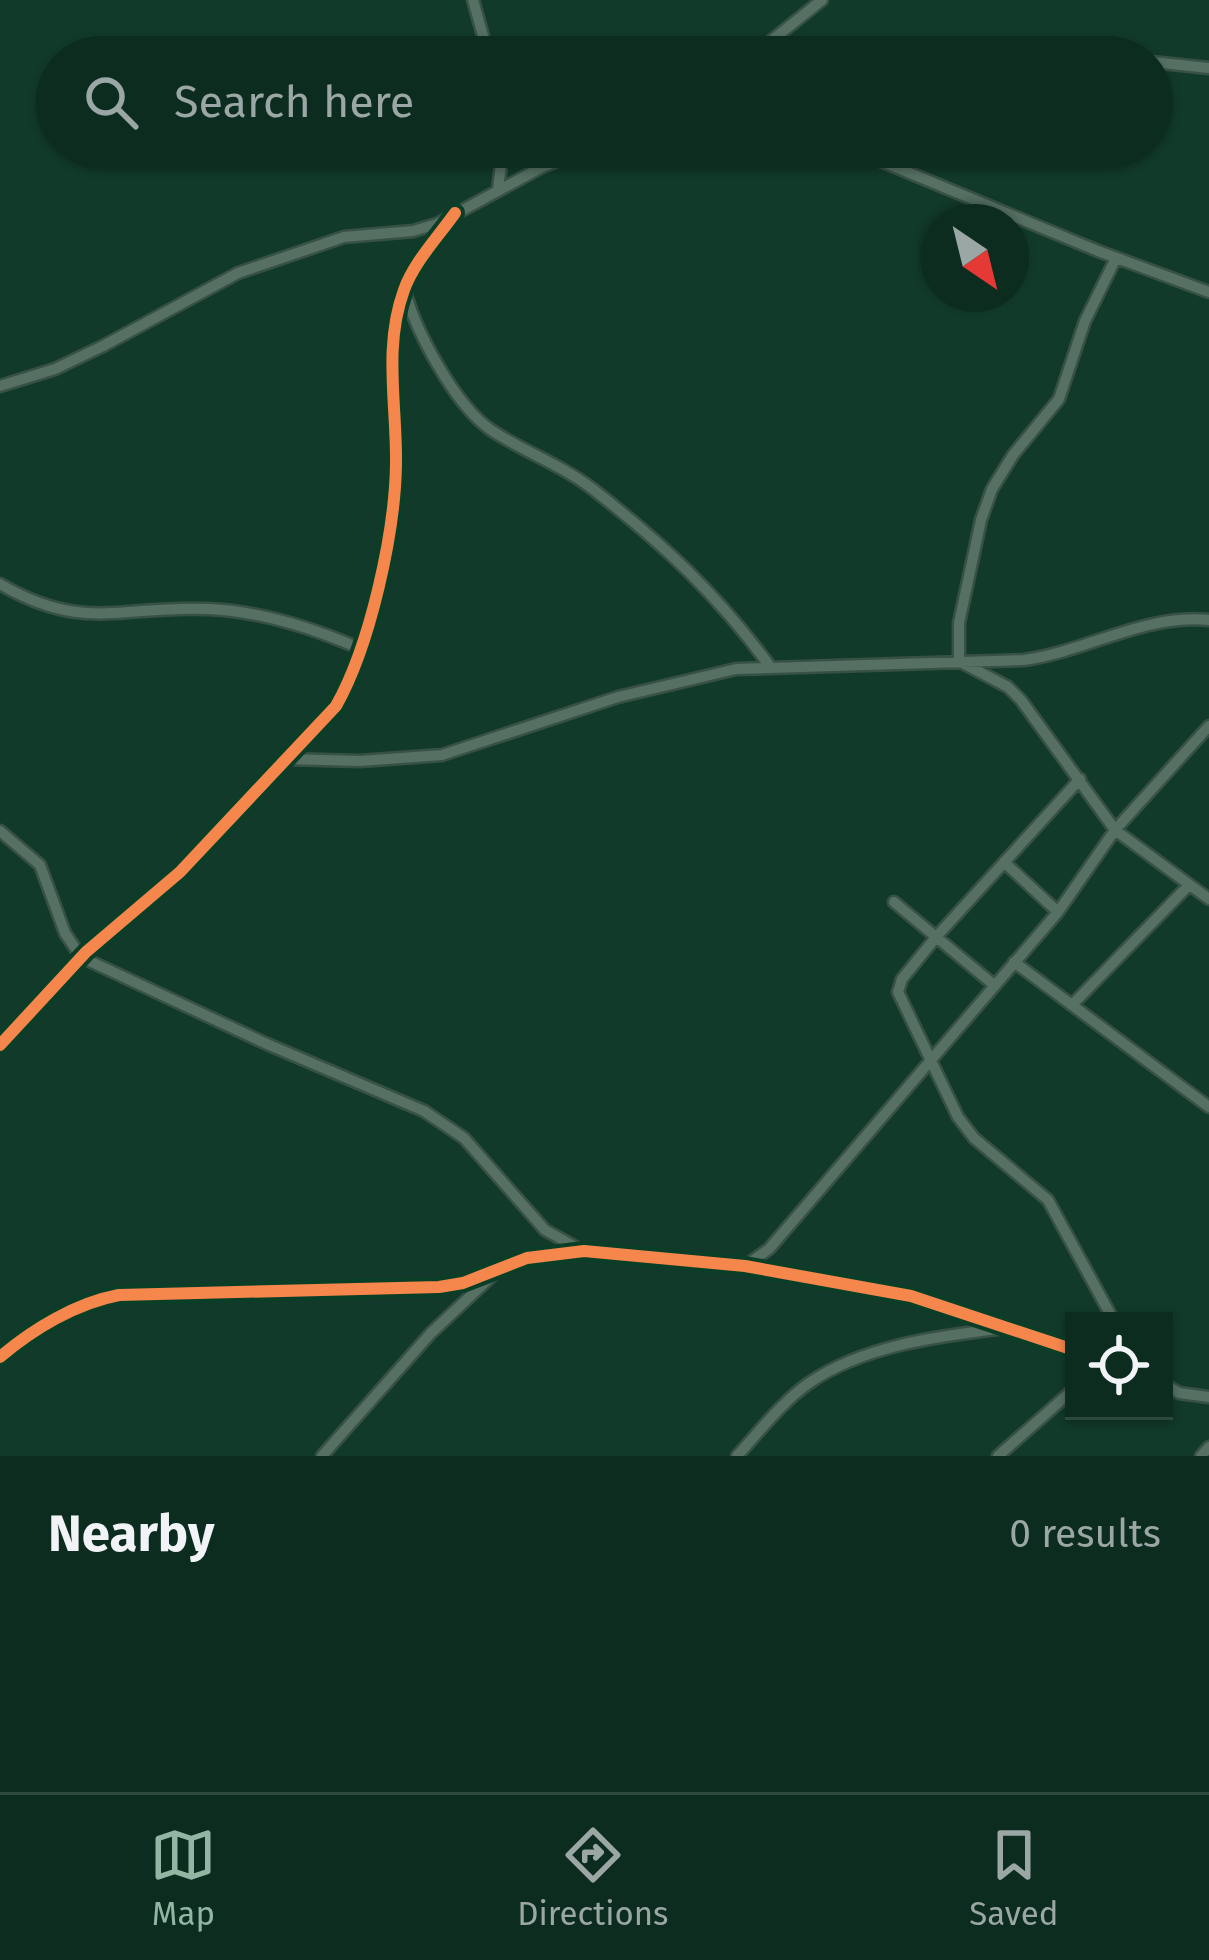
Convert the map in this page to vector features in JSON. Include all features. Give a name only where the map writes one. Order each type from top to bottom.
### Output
[{"type":"street","points":[[473,0],[483,36]]},
{"type":"street","points":[[777,36],[822,0]]},
{"type":"street","points":[[1173,64],[1209,68]]},
{"type":"street","points":[[498,190],[501,168]]},
{"type":"street","points":[[0,386],[103,346],[238,273],[344,237],[413,231],[546,168]]},
{"type":"street","points":[[898,168],[1209,292]]},
{"type":"street","points":[[0,1045],[81,957],[180,872],[336,706],[361,650],[394,503],[396,425],[391,357],[404,287],[455,213]]},
{"type":"street","points":[[959,661],[959,623],[992,489],[1058,399],[1085,321],[1116,258]]},
{"type":"street","points":[[404,287],[428,347],[480,422],[589,487],[678,557],[769,665]]},
{"type":"street","points":[[0,584],[59,612],[103,616],[216,609],[314,628],[361,650]]},
{"type":"street","points":[[286,759],[361,761],[442,755],[618,697],[736,669],[1046,657],[1138,626],[1209,620]]},
{"type":"street","points":[[959,661],[1008,687],[1115,830],[1209,899]]},
{"type":"street","points":[[745,1266],[769,1249],[1058,912],[1115,830],[1209,726]]},
{"type":"street","points":[[1080,779],[937,936],[902,979],[898,992],[928,1062],[974,1138],[1048,1201],[1109,1312]]},
{"type":"street","points":[[0,831],[40,865],[65,933],[81,957],[424,1111],[464,1138],[545,1229],[584,1251]]},
{"type":"street","points":[[1004,862],[1058,912]]},
{"type":"street","points":[[1072,1005],[1189,885]]},
{"type":"street","points":[[894,902],[994,985]]},
{"type":"street","points":[[1014,962],[1209,1107]]},
{"type":"street","points":[[0,1357],[71,1311],[119,1294],[407,1290],[463,1283],[527,1258],[584,1251],[745,1266],[911,1296],[1065,1347]]},
{"type":"street","points":[[322,1456],[431,1333],[502,1266]]},
{"type":"street","points":[[737,1456],[798,1392],[834,1369],[904,1345],[1008,1328]]},
{"type":"street","points":[[1173,1389],[1209,1397]]},
{"type":"street","points":[[998,1456],[1065,1397]]},
{"type":"street","points":[[1201,1456],[1209,1447]]},
{"type":"cycle path","points":[[0,1045],[86,952],[180,872],[336,706],[370,621],[391,522],[398,311],[414,270],[455,213]]},
{"type":"cycle path","points":[[0,1357],[56,1318],[119,1295],[439,1287],[463,1283],[527,1258],[584,1251],[745,1266],[911,1296],[1065,1347]]}]
